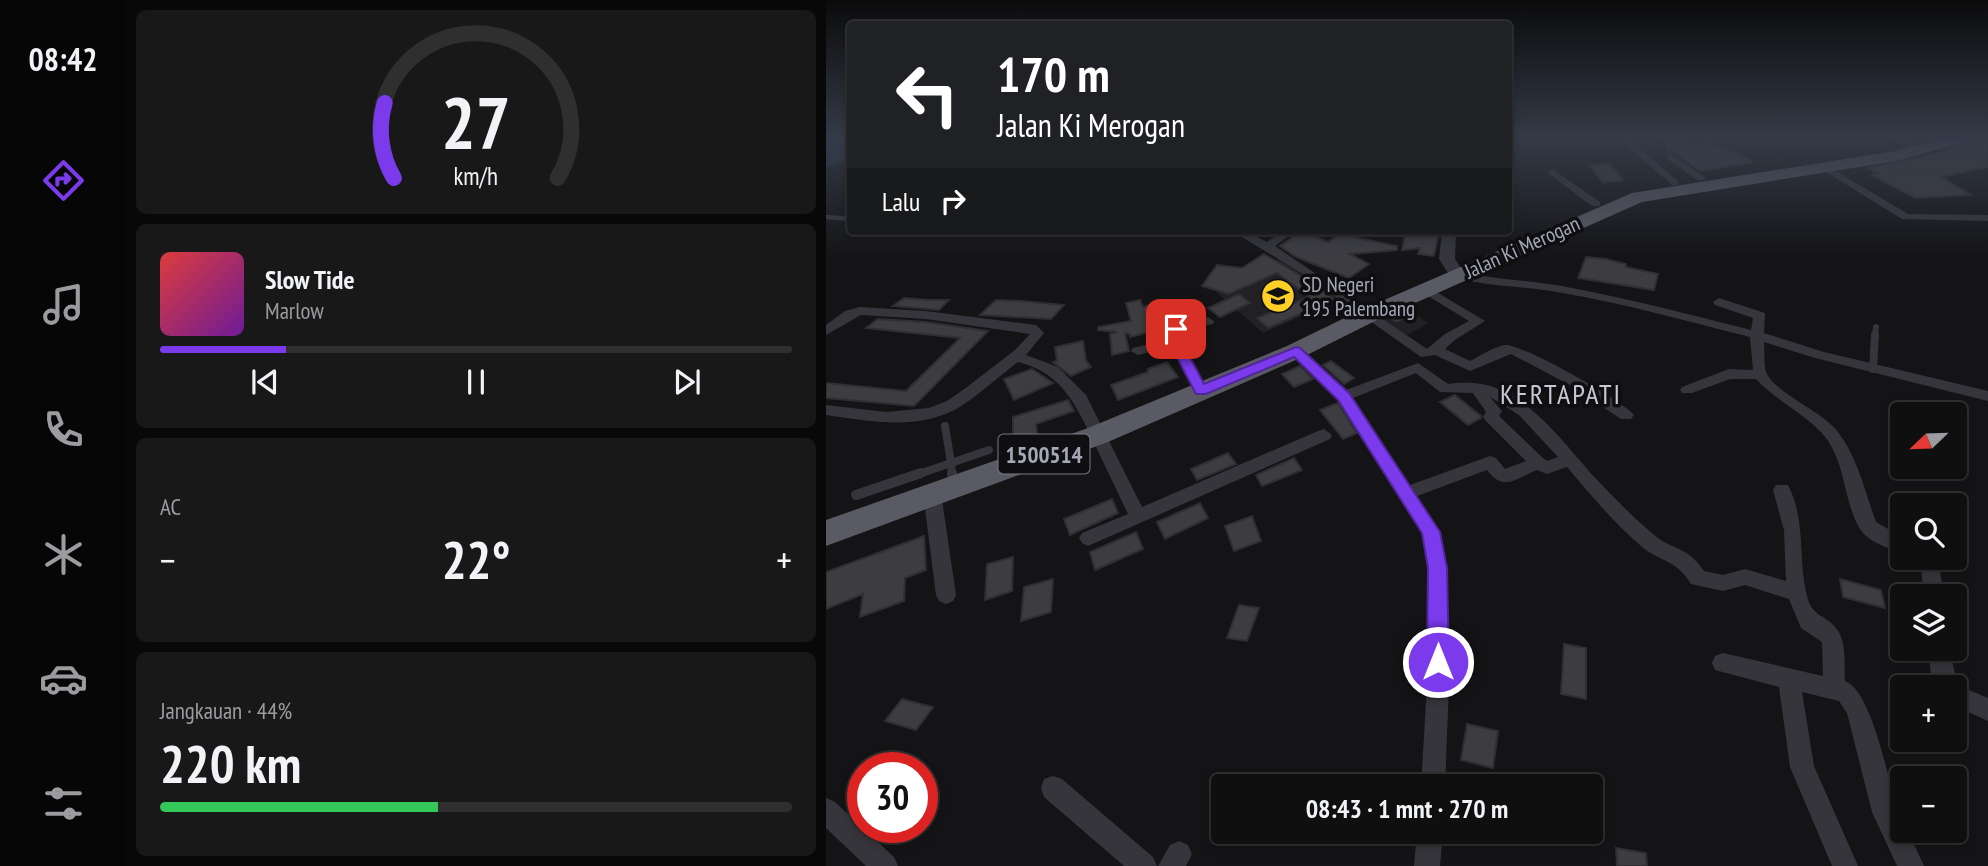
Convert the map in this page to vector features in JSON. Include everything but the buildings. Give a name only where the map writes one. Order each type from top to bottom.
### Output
[{"type":"highway","name":"Jalan Ki Merogan","points":[[1258,365],[1294,341],[1376,309],[1596,204],[1625,193],[1707,178]]},
{"type":"highway","name":"Jalan Ki Merogan","points":[[1457,272],[1638,197],[1753,178]]},
{"type":"highway","name":"Jalan Ki Merogan","points":[[826,533],[945,480],[1098,435],[1296,351],[1420,289]]},
{"type":"street","points":[[1561,178],[1596,204]]},
{"type":"street","points":[[1670,178],[1675,183]]},
{"type":"street","points":[[1843,178],[1906,217],[1988,218]]},
{"type":"street","points":[[1246,235],[1270,245],[1376,309],[1392,334],[1426,354],[1479,321],[1420,289]]},
{"type":"street","points":[[1270,245],[1284,235]]},
{"type":"street","points":[[1449,235],[1447,260],[1457,272],[1479,280],[1554,288],[1608,298],[1757,335],[1873,369],[1988,396]]},
{"type":"street","points":[[1719,302],[1760,316],[1757,335],[1760,375],[1764,382],[1807,412],[1832,435],[1847,462],[1868,526],[1890,540]]},
{"type":"street","points":[[826,331],[849,314],[860,311],[926,315],[1034,329],[1037,333],[1015,357],[960,399],[930,413],[892,416],[826,410]]},
{"type":"street","points":[[1201,391],[1175,342],[1177,328],[1208,321]]},
{"type":"street","points":[[1138,351],[1175,342]]},
{"type":"street","points":[[1436,350],[1470,367],[1506,349],[1514,350],[1575,382],[1626,415]]},
{"type":"street","points":[[1296,351],[1344,396],[1431,532],[1437,568],[1438,686],[1434,774]]},
{"type":"street","points":[[1015,357],[1053,368],[1081,399],[1138,517]]},
{"type":"street","points":[[1344,396],[1418,366],[1445,388],[1464,387],[1496,393],[1524,411],[1542,427],[1568,460],[1649,542],[1688,562],[1698,578],[1723,583],[1745,577],[1796,593]]},
{"type":"street","points":[[1687,390],[1724,374],[1760,375]]},
{"type":"street","points":[[1479,390],[1494,411],[1491,417],[1538,463],[1547,468],[1568,460]]},
{"type":"street","points":[[1088,538],[1324,435]]},
{"type":"street","points":[[1407,493],[1490,462],[1503,477],[1538,463]]},
{"type":"street","points":[[945,480],[946,595]]},
{"type":"street","points":[[1783,490],[1793,530],[1796,593],[1808,621],[1827,632],[1832,639],[1834,688]]},
{"type":"street","points":[[1723,663],[1846,692],[1857,708],[1885,812],[1911,866]]},
{"type":"street","points":[[1788,680],[1802,767],[1845,866]]},
{"type":"street","points":[[1967,700],[1988,710]]},
{"type":"street","points":[[1054,788],[1144,866]]},
{"type":"street","points":[[826,811],[885,866]]},
{"type":"street","points":[[1427,866],[1429,844]]},
{"type":"lane","points":[[826,217],[847,219]]},
{"type":"lane","points":[[1873,369],[1876,327]]},
{"type":"lane","points":[[945,426],[945,480]]},
{"type":"lane","points":[[856,495],[945,480],[989,450]]},
{"type":"shaded area","name":"SD Negeri 195 Palembang","points":[[1283,258],[1340,299],[1263,333],[1217,293],[1224,284]]},
{"type":"shaded area","points":[[1404,308],[1429,323],[1405,336],[1381,320]]},
{"type":"place","name":"SD Negeri 195 Palembang","points":[[1278,296]]},
{"type":"district","name":"KERTAPATI","points":[[1561,393]]},
{"type":"route","points":[[1176,329],[1175,342],[1201,391],[1296,351],[1344,396],[1431,532],[1437,568],[1438,662]]}]
